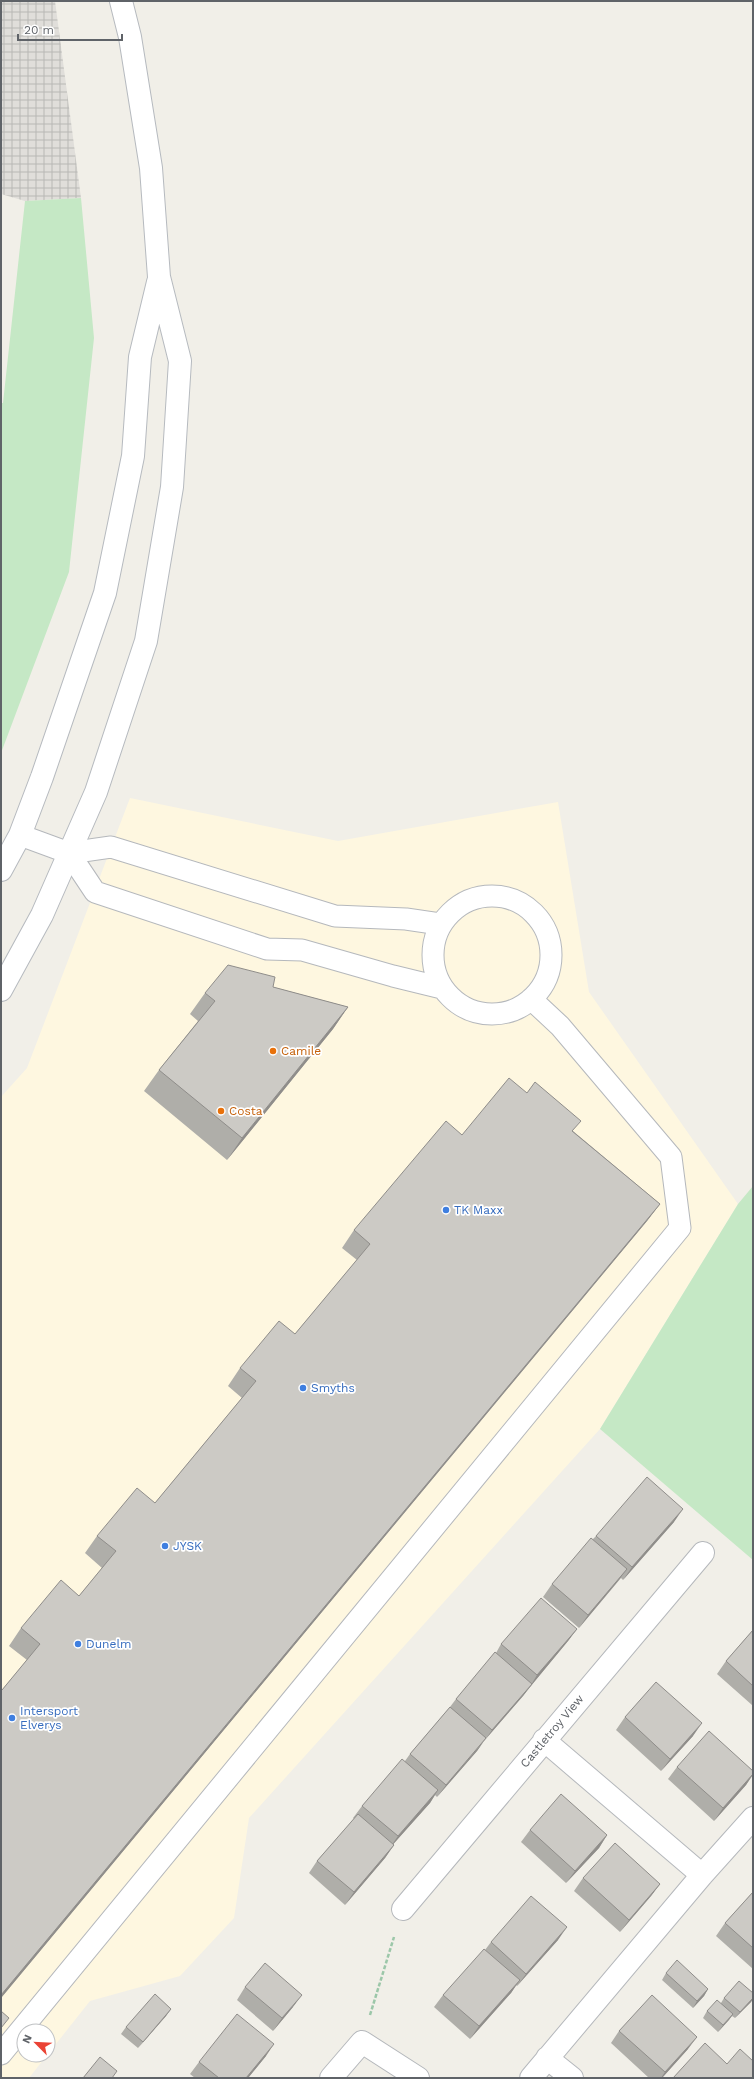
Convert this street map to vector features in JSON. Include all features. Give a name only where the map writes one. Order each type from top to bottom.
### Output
[{"type":"main road","points":[[1,990],[42,915],[96,792],[146,641],[172,487],[180,361],[159,277],[151,168],[130,37],[121,1]]},
{"type":"main road","points":[[1,870],[20,834],[42,777],[105,593],[133,456],[140,356],[159,277]]},
{"type":"main road","name":"Castletroy View","points":[[403,1909],[703,1553]]},
{"type":"main road","points":[[544,1740],[702,1874]]},
{"type":"main road","points":[[531,2078],[702,1874],[751,1826]]},
{"type":"main road","points":[[332,2078],[362,2042],[418,2078]]},
{"type":"main road","points":[[547,2058],[572,2078]]},
{"type":"lane","points":[[20,834],[69,853],[111,847],[335,916],[406,919],[440,924]]},
{"type":"lane","points":[[69,853],[95,892],[267,950],[302,950],[393,976],[442,988]]},
{"type":"lane","points":[[481,896],[507,897],[530,908],[546,928],[552,953],[547,979],[531,1000],[514,1010],[495,1015],[474,1012],[456,1003],[442,988],[434,969],[432,949],[440,924],[458,906],[481,896]]},
{"type":"lane","points":[[1,2054],[680,1228],[671,1157],[560,1026],[531,1000]]},
{"type":"path","points":[[362,2042],[403,1909]]},
{"type":"shaded area","points":[[1,1],[55,1],[81,198],[25,201],[1,194]]},
{"type":"shaded area","points":[[130,798],[338,841],[558,802],[589,992],[738,1204],[600,1429],[249,1818],[234,1918],[180,1976],[90,2001],[56,2044],[56,2023],[16,2023],[16,2063],[41,2063],[29,2078],[1,2078],[1,1097],[27,1068]]},
{"type":"green space","points":[[81,198],[94,338],[69,572],[1,753],[1,403],[3,403],[25,201]]},
{"type":"green space","points":[[753,1186],[753,1560],[600,1429],[738,1204]]},
{"type":"building","points":[[228,965],[275,977],[273,987],[348,1007],[242,1138],[159,1070],[215,1001],[205,993]]},
{"type":"building","points":[[509,1078],[527,1093],[535,1082],[581,1121],[572,1131],[660,1204],[1,1995],[1,1689],[2,1690],[40,1644],[21,1628],[61,1580],[79,1596],[116,1551],[97,1536],[137,1488],[155,1503],[256,1381],[240,1368],[279,1321],[295,1334],[370,1244],[354,1230],[446,1121],[462,1135]]},
{"type":"building","points":[[647,1477],[683,1509],[632,1567],[596,1536]]},
{"type":"building","points":[[591,1538],[627,1569],[588,1615],[552,1584]]},
{"type":"building","points":[[541,1598],[577,1629],[537,1675],[501,1644]]},
{"type":"building","points":[[753,1630],[753,1686],[726,1661]]},
{"type":"building","points":[[495,1652],[532,1684],[492,1730],[456,1699]]},
{"type":"building","points":[[656,1682],[702,1723],[670,1759],[625,1717]]},
{"type":"building","points":[[450,1707],[486,1738],[446,1785],[410,1754]]},
{"type":"building","points":[[709,1731],[753,1771],[753,1774],[723,1808],[677,1767]]},
{"type":"building","points":[[402,1759],[438,1790],[398,1836],[362,1806]]},
{"type":"building","points":[[561,1794],[607,1835],[575,1871],[530,1830]]},
{"type":"building","points":[[358,1814],[394,1845],[354,1892],[317,1861]]},
{"type":"building","points":[[615,1843],[660,1884],[629,1920],[583,1878]]},
{"type":"building","points":[[753,1892],[753,1948],[725,1923]]},
{"type":"building","points":[[531,1896],[567,1927],[526,1974],[491,1942]]},
{"type":"building","points":[[484,1949],[520,1980],[479,2026],[443,1995]]},
{"type":"building","points":[[677,1960],[708,1989],[697,2001],[666,1973]]},
{"type":"building","points":[[265,1963],[302,1995],[282,2018],[245,1987]]},
{"type":"building","points":[[739,1981],[753,1993],[753,1998],[740,2012],[724,1998]]},
{"type":"building","points":[[155,1994],[171,2009],[143,2042],[126,2027]]},
{"type":"building","points":[[652,1995],[697,2037],[665,2072],[619,2031]]},
{"type":"building","points":[[717,2000],[733,2014],[723,2025],[707,2011]]},
{"type":"building","points":[[1,2011],[9,2018],[1,2028]]},
{"type":"building","points":[[237,2014],[274,2044],[246,2078],[219,2078],[199,2062]]},
{"type":"building","points":[[705,2043],[727,2064],[740,2049],[753,2061],[753,2078],[673,2078]]},
{"type":"building","points":[[100,2057],[117,2071],[112,2078],[83,2078]]},
{"type":"place","name":"Camile","points":[[273,1051]]},
{"type":"place","name":"Costa","points":[[221,1111]]},
{"type":"place","name":"TK Maxx","points":[[446,1210]]},
{"type":"place","name":"Smyths","points":[[303,1388]]},
{"type":"place","name":"JYSK","points":[[165,1546]]},
{"type":"place","name":"Dunelm","points":[[78,1644]]},
{"type":"place","name":"Intersport Elverys","points":[[12,1718]]}]
